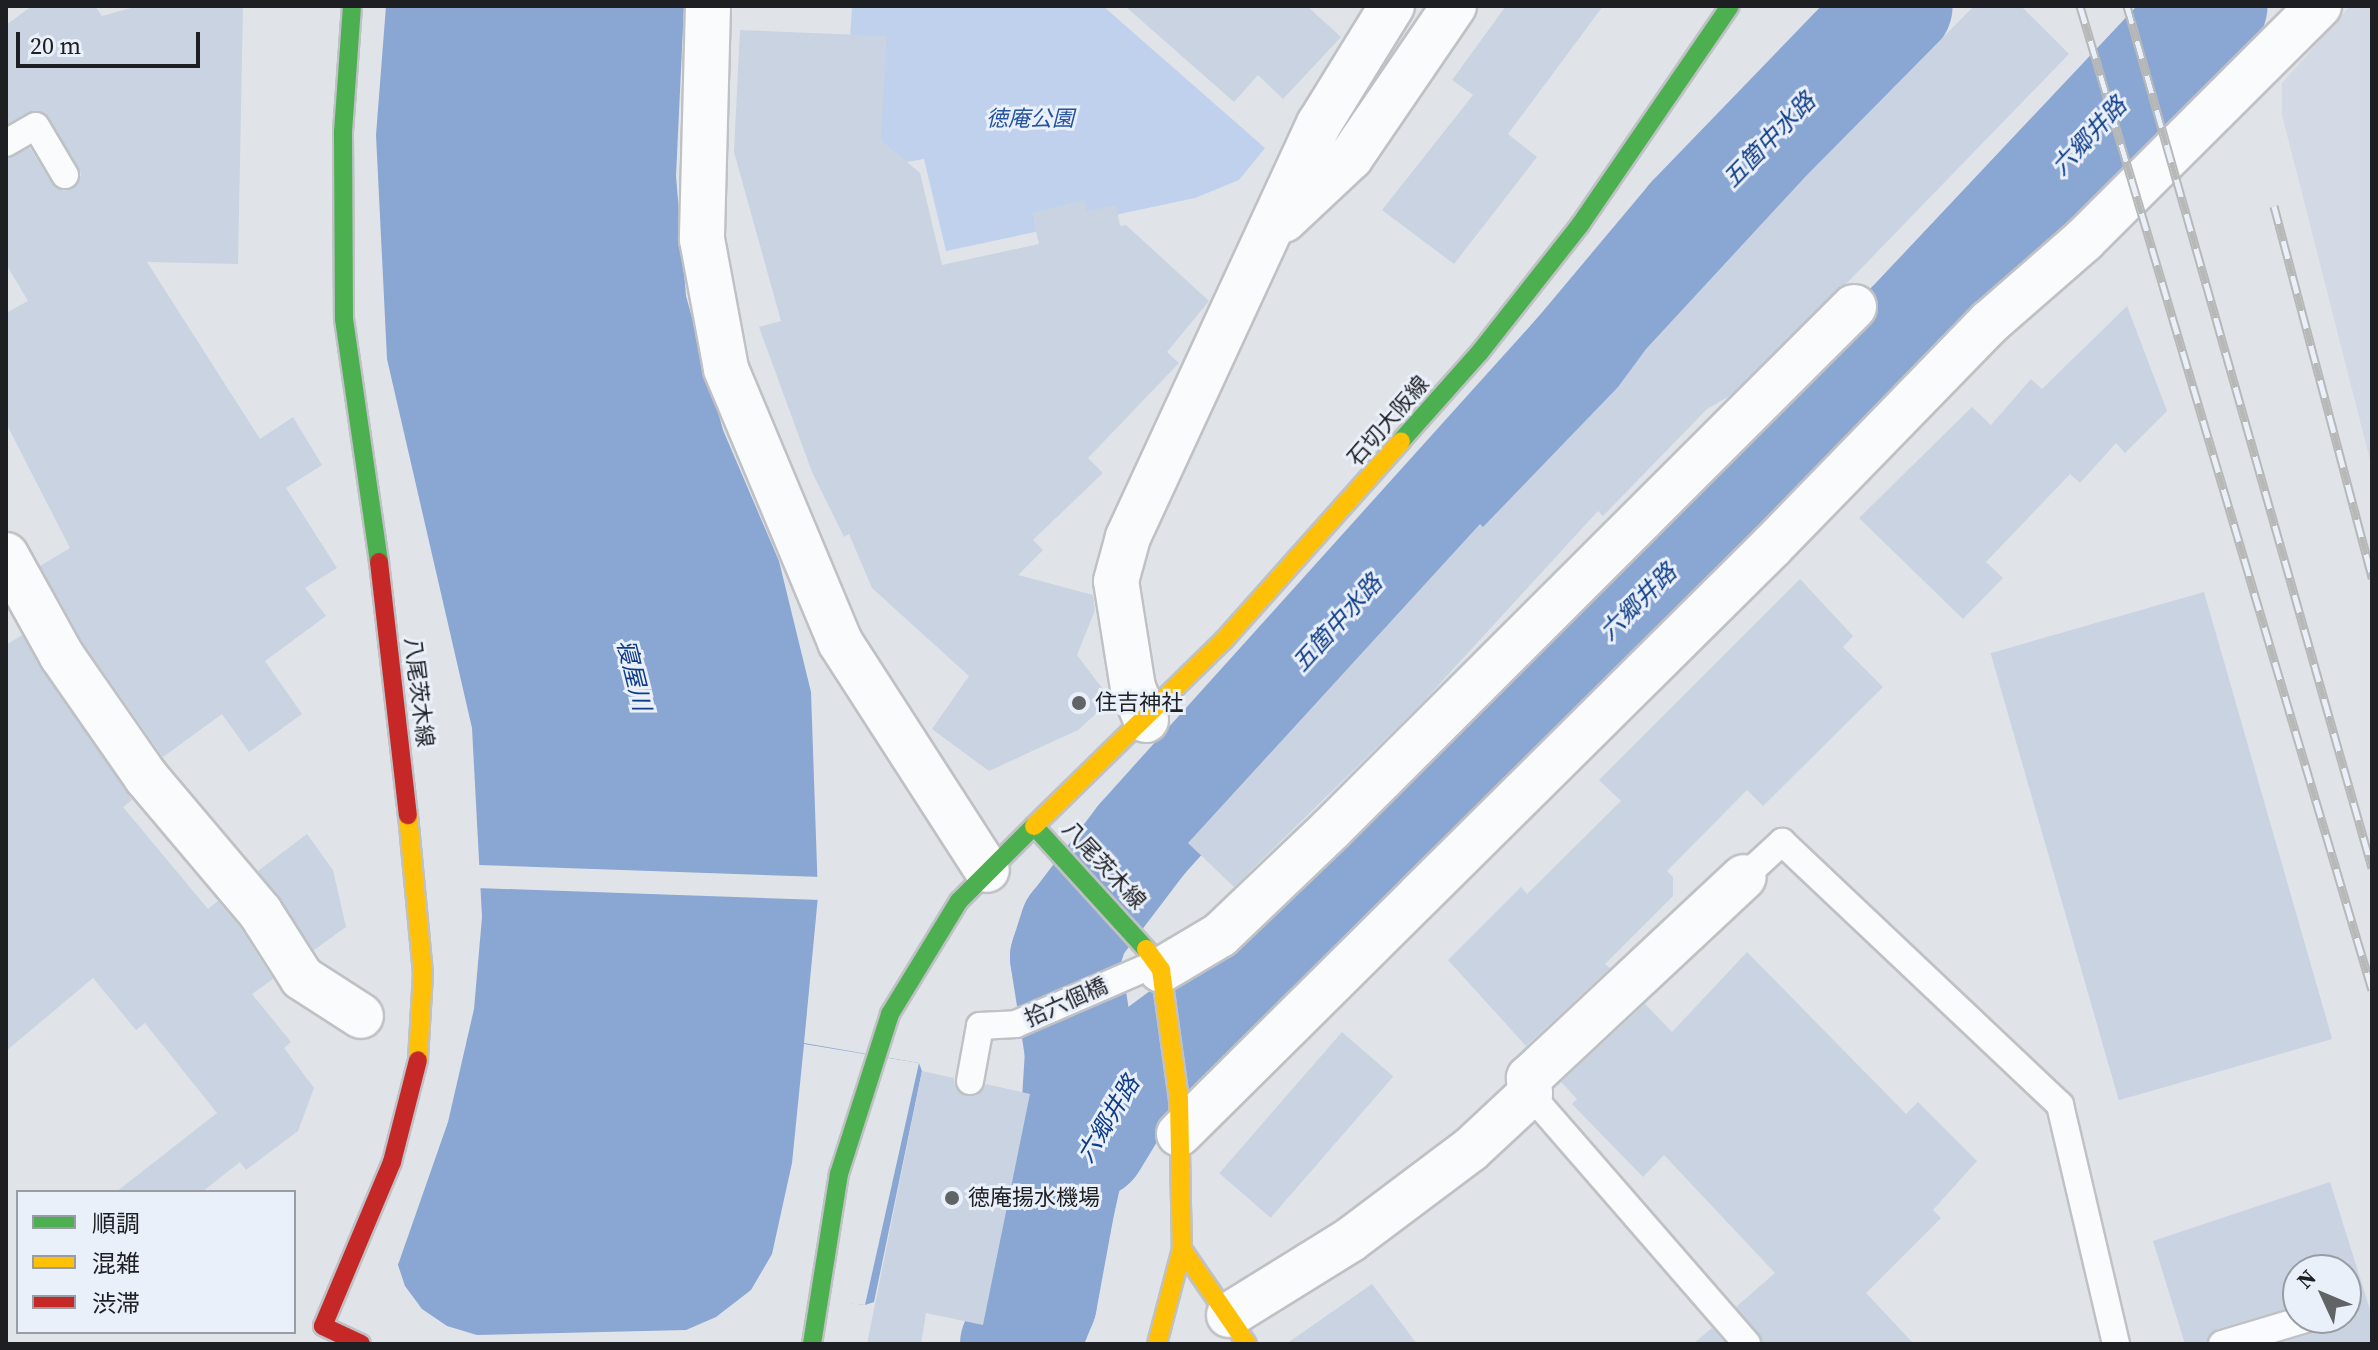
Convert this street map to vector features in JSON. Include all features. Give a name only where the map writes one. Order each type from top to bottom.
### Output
[{"type":"main road","name":"八尾茨木線","points":[[312,1344],[323,1326],[392,1162],[418,1061],[423,973],[396,682],[344,319],[343,133],[352,6]]},
{"type":"main road","name":"石切大阪線","points":[[1034,826],[1146,720],[1341,513],[1526,298],[1730,6]]},
{"type":"main road","name":"八尾茨木線","points":[[812,1344],[839,1174],[890,1014],[935,937],[987,870],[1034,826],[1132,930],[1161,972],[1179,1116],[1182,1249]]},
{"type":"main road","points":[[1182,1249],[1238,1330]]},
{"type":"main road","points":[[1157,1344],[1182,1249]]},
{"type":"main road","points":[[323,1326],[361,1344]]},
{"type":"street","points":[[708,6],[702,239],[726,369],[840,642],[987,870]]},
{"type":"street","points":[[1146,720],[1133,688],[1119,610],[1119,565],[1140,504],[1319,124],[1392,6]]},
{"type":"street","points":[[1264,238],[1351,157],[1454,6]]},
{"type":"street","points":[[1179,1116],[1772,546],[1990,322],[2084,240],[2319,6]]},
{"type":"street","points":[[1161,972],[1220,935],[1320,840],[1854,307]]},
{"type":"street","points":[[6,555],[18,603],[62,656],[146,777],[260,912],[302,978],[361,1016]]},
{"type":"street","points":[[1238,1330],[1425,1186],[1530,1094],[1529,1078],[1744,877]]},
{"type":"lane","points":[[6,143],[36,126],[65,175]]},
{"type":"lane","points":[[1744,877],[1782,842],[2060,1105],[2116,1344]]},
{"type":"lane","name":"拾六個橋","points":[[970,1081],[980,1026],[1016,1024],[1116,979],[1161,972]]},
{"type":"lane","points":[[1530,1094],[1747,1344]]},
{"type":"lane","points":[[2222,1344],[2282,1326]]},
{"type":"shaded area","points":[[2350,6],[2372,6],[2372,468],[2282,115],[2282,83]]},
{"type":"green space","name":"徳庵公園","points":[[852,6],[1103,6],[1265,148],[1239,180],[1195,198],[946,251],[924,159],[842,173]]},
{"type":"water","name":"寝屋川","points":[[386,6],[684,6],[676,176],[686,296],[723,430],[779,561],[811,692],[818,896],[804,1043],[919,1063],[922,1071],[874,1302],[865,1305],[751,1290],[743,1344],[357,1344],[399,1262],[448,1122],[474,1009],[482,917],[472,728],[387,359],[376,135]]},
{"type":"water","points":[[1056,906],[1102,951],[1122,1006],[1136,1118],[1088,1328],[1080,1344],[958,1344],[983,1324],[1033,1080],[1039,947]]},
{"type":"pier","points":[[478,865],[822,877],[821,900],[477,888]]},
{"type":"pier","points":[[804,1044],[919,1063],[865,1305],[754,1294],[747,1344],[353,1344],[396,1259],[405,1286],[422,1309],[447,1326],[477,1335],[686,1330],[716,1317],[751,1290],[772,1254],[792,1163]]},
{"type":"building","points":[[32,6],[95,6],[102,16],[138,6],[243,6],[238,264],[147,262],[260,439],[293,417],[322,465],[286,488],[337,568],[305,588],[326,616],[265,661],[302,714],[249,752],[222,714],[163,757],[83,643],[40,566],[70,548],[6,423],[6,313],[28,301],[6,264],[6,159],[30,148],[52,184],[64,191],[78,183],[81,174],[45,113],[29,112],[6,125],[6,25]]},
{"type":"building","points":[[1125,6],[1307,6],[1341,37],[1283,99],[1258,75],[1234,102]]},
{"type":"building","points":[[1506,6],[1603,6],[1508,134],[1537,157],[1454,264],[1382,210],[1473,95],[1452,80]]},
{"type":"building","points":[[1974,6],[2021,6],[2069,54],[1847,283],[1731,395],[1707,409],[1603,516],[1598,511],[1422,703],[1234,887],[1188,843],[1480,524],[1483,527],[1618,387],[1646,349],[1806,176]]},
{"type":"building","points":[[740,30],[887,36],[881,140],[920,173],[942,265],[1039,244],[1032,213],[1084,200],[1087,211],[1116,205],[1120,226],[1126,225],[1209,301],[1167,352],[1179,363],[1088,458],[1103,473],[1033,540],[1043,550],[1018,575],[1093,595],[1095,610],[1077,655],[1111,700],[1078,730],[989,771],[932,729],[969,676],[872,588],[849,534],[844,537],[812,472],[759,327],[781,321],[734,152]]},
{"type":"building","points":[[2127,306],[2167,411],[2125,453],[2116,443],[2080,483],[2070,474],[1986,562],[2003,578],[1963,619],[1859,518],[1972,407],[1991,425],[2031,379],[2042,389]]},
{"type":"building","points":[[1800,579],[1853,636],[1843,647],[1883,687],[1763,806],[1747,790],[1667,871],[1673,877],[1673,896],[1605,964],[1610,968],[1526,1046],[1448,960],[1521,887],[1527,894],[1621,801],[1599,780]]},
{"type":"building","points":[[2204,592],[2332,1039],[2119,1100],[1991,653]]},
{"type":"building","points":[[22,635],[132,800],[123,807],[208,909],[218,901],[240,927],[273,979],[252,994],[291,1042],[284,1048],[314,1088],[298,1131],[246,1170],[240,1162],[205,1190],[119,1190],[217,1113],[145,1023],[136,1030],[93,978],[6,1051],[6,645]]},
{"type":"building","points":[[307,834],[333,870],[346,927],[314,950],[258,871]]},
{"type":"building","points":[[1747,952],[1906,1114],[1918,1102],[1977,1161],[1933,1210],[1941,1218],[1866,1293],[1914,1344],[1763,1344],[1736,1307],[1775,1273],[1664,1155],[1643,1177],[1572,1104],[1577,1099],[1561,1082],[1645,1004],[1672,1032]]},
{"type":"building","points":[[1342,1032],[1393,1077],[1271,1218],[1219,1173]]},
{"type":"building","name":"徳庵揚水機場","points":[[922,1071],[954,1078],[955,1087],[966,1096],[976,1096],[986,1084],[1030,1094],[983,1325],[926,1313],[921,1344],[867,1344]]},
{"type":"building","points":[[2330,1182],[2353,1254],[2282,1254],[2282,1310],[2217,1329],[2206,1344],[2185,1344],[2153,1241]]},
{"type":"building","points":[[1372,1284],[1417,1344],[1286,1344]]},
{"type":"building","points":[[2362,1284],[2372,1316],[2372,1344],[2278,1344],[2311,1334],[2362,1334]]},
{"type":"building","points":[[1712,1328],[1726,1344],[1693,1344]]},
{"type":"waterway","name":"五箇中水路","points":[[1015,1344],[1031,1329],[1042,1302],[1076,1116],[1080,1053],[1065,957],[1075,927],[1141,840],[1578,355],[1692,219],[1898,6]]},
{"type":"waterway","name":"六郷井路","points":[[1092,1143],[1137,1069],[1238,994],[1593,647],[1908,329],[2212,6]]},
{"type":"railway","points":[[2080,6],[2372,990]]},
{"type":"railway","points":[[2127,6],[2372,868]]},
{"type":"railway","points":[[2274,206],[2372,578]]},
{"type":"traffic: fast","points":[[352,6],[343,133],[344,319],[379,562]]},
{"type":"traffic: fast","points":[[1401,441],[1480,352],[1580,225],[1730,6]]},
{"type":"traffic: fast","points":[[812,1344],[839,1174],[890,1014],[959,901],[1034,826],[1146,949]]},
{"type":"traffic: slow","points":[[1034,826],[1224,640],[1401,441]]},
{"type":"traffic: slow","points":[[408,815],[423,973],[418,1060]]},
{"type":"traffic: slow","points":[[1146,949],[1161,970],[1179,1099],[1182,1249],[1247,1344]]},
{"type":"traffic: slow","points":[[1157,1344],[1182,1249]]},
{"type":"traffic: jam","points":[[379,562],[408,815]]},
{"type":"traffic: jam","points":[[361,1344],[323,1326],[392,1162],[418,1060]]},
{"type":"place","name":"住吉神社","points":[[1079,703]]},
{"type":"place","name":"徳庵揚水機場","points":[[952,1198]]}]
